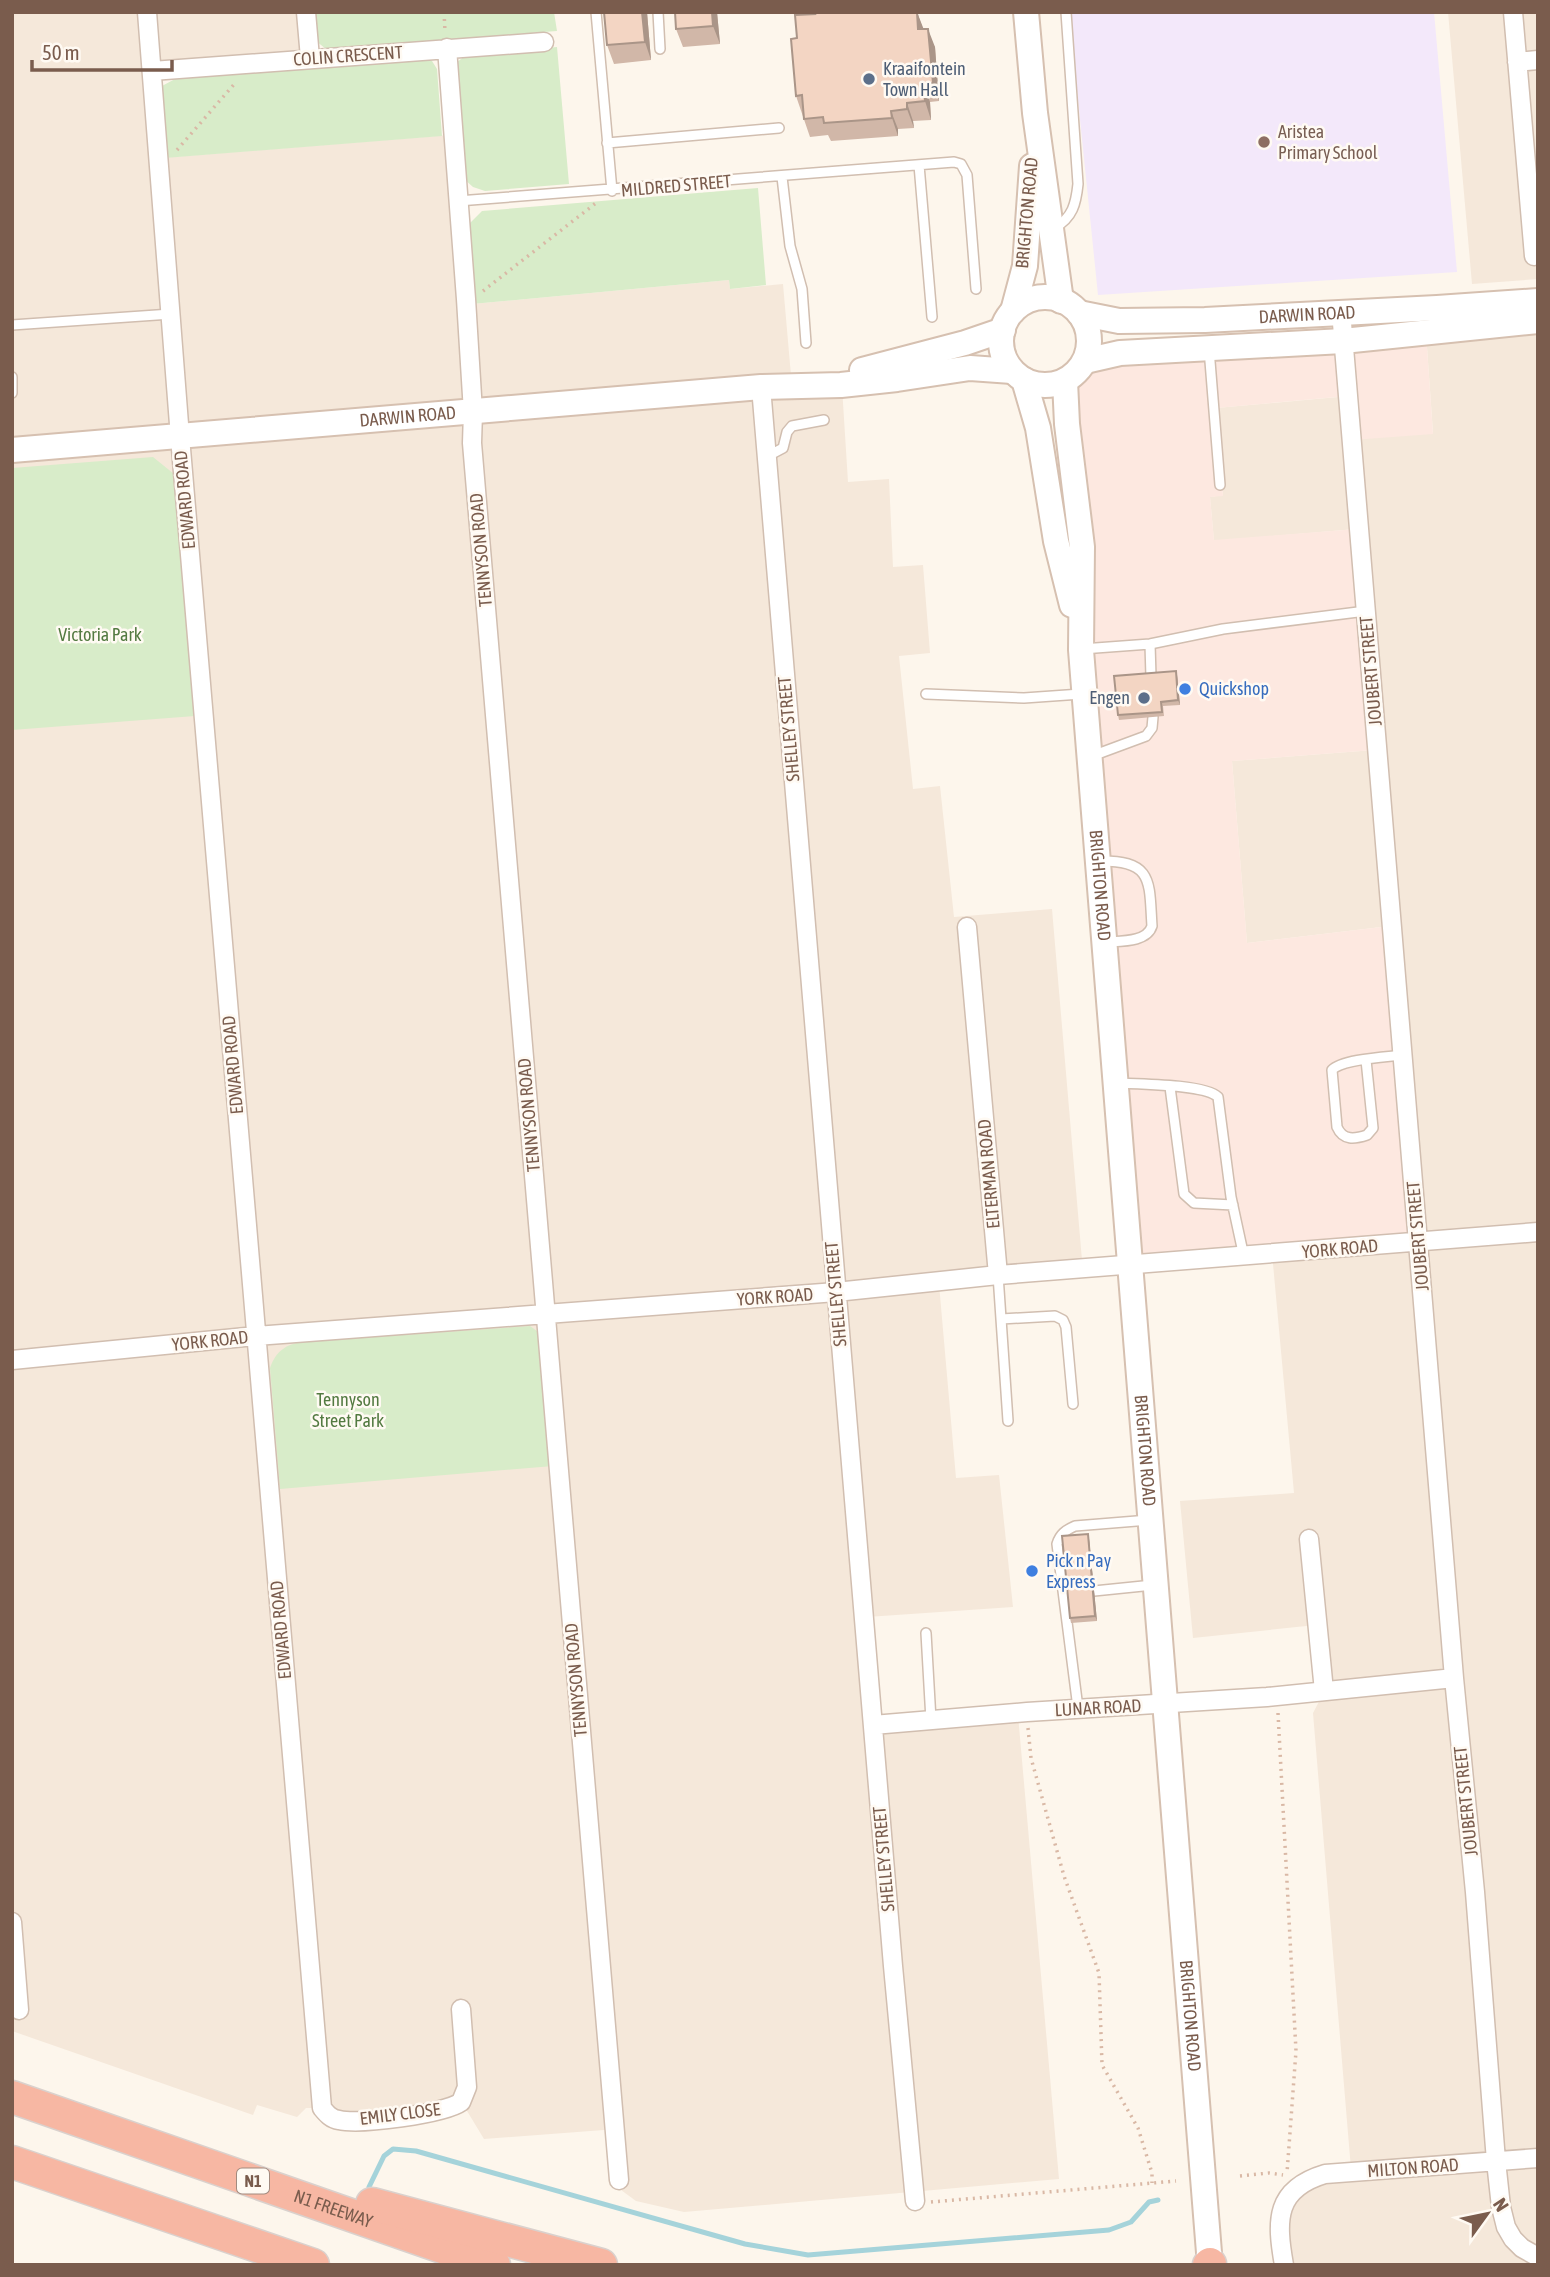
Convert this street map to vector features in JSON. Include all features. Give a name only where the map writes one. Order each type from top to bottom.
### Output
[{"type":"highway","name":"N1 FREEWAY","points":[[12,2097],[494,2265]]},
{"type":"highway","points":[[12,2162],[313,2265]]},
{"type":"highway","points":[[304,2199],[347,2199],[387,2207],[601,2265]]},
{"type":"highway","points":[[175,2219],[209,2243],[262,2265]]},
{"type":"main road","name":"BRIGHTON ROAD","points":[[1026,12],[1035,113],[1051,230],[1070,307]]},
{"type":"main road","name":"BRIGHTON ROAD","points":[[1008,320],[1025,266],[1035,113]]},
{"type":"main road","points":[[1053,298],[1070,307],[1086,324],[1089,337],[1085,361],[1076,373],[1065,381],[1051,385],[1037,385],[1018,376],[1003,352],[1008,320],[1020,305],[1036,299],[1053,298]]},
{"type":"main road","name":"DARWIN ROAD","points":[[1070,307],[1119,321],[1205,320],[1538,301]]},
{"type":"main road","name":"DARWIN ROAD","points":[[803,384],[892,363],[1008,320]]},
{"type":"main road","name":"DARWIN ROAD","points":[[1085,361],[1120,353],[1343,341],[1538,321]]},
{"type":"main road","name":"DARWIN ROAD","points":[[12,450],[761,387],[841,385],[970,368],[1018,376]]},
{"type":"main road","name":"BRIGHTON ROAD","points":[[1018,376],[1038,428],[1056,541],[1080,643]]},
{"type":"main road","name":"BRIGHTON ROAD","points":[[1065,381],[1082,547],[1080,643],[1151,1519],[1163,1705],[1210,2265]]},
{"type":"street","name":"EDWARD ROAD","points":[[147,12],[180,437],[322,2108],[327,2115]]},
{"type":"street","points":[[306,12],[310,58]]},
{"type":"street","points":[[1513,12],[1534,256]]},
{"type":"street","name":"COLIN CRESCENT","points":[[152,71],[544,41]]},
{"type":"street","name":"TENNYSON ROAD","points":[[447,48],[466,299],[473,412],[472,443],[619,2180]]},
{"type":"street","points":[[1517,62],[1538,60]]},
{"type":"street","name":"JOUBERT STREET","points":[[1341,311],[1496,2161],[1506,2227],[1522,2248],[1538,2257]]},
{"type":"street","name":"SHELLEY STREET","points":[[761,387],[915,2201]]},
{"type":"street","name":"ELTERMAN ROAD","points":[[967,927],[998,1276]]},
{"type":"street","name":"YORK ROAD","points":[[12,1360],[256,1336],[836,1292],[998,1276],[1538,1232]]},
{"type":"street","points":[[1309,1539],[1324,1691]]},
{"type":"street","name":"LUNAR ROAD","points":[[873,1725],[1078,1708],[1278,1696],[1454,1678]]},
{"type":"street","points":[[12,1922],[19,2010]]},
{"type":"street","name":"EMILY CLOSE","points":[[327,2115],[346,2121],[389,2119],[443,2110],[461,2102],[467,2087],[461,2009]]},
{"type":"street","name":"MILTON ROAD","points":[[1294,2182],[1325,2174],[1538,2158]]},
{"type":"street","points":[[1284,2265],[1279,2220],[1294,2182]]},
{"type":"lane","points":[[596,12],[612,191]]},
{"type":"lane","points":[[658,12],[660,49]]},
{"type":"lane","points":[[1051,230],[1071,215],[1077,199],[1066,12]]},
{"type":"lane","points":[[607,144],[779,128]]},
{"type":"lane","name":"MILDRED STREET","points":[[458,201],[612,191],[954,162],[961,164],[967,172],[976,289]]},
{"type":"lane","points":[[919,165],[932,317]]},
{"type":"lane","points":[[782,177],[790,246],[802,289],[806,343]]},
{"type":"lane","points":[[12,325],[172,314]]},
{"type":"lane","points":[[1209,347],[1220,485]]},
{"type":"lane","points":[[12,377],[12,393]]},
{"type":"lane","points":[[766,457],[783,448],[787,432],[792,426],[824,420]]},
{"type":"lane","points":[[1080,643],[1150,644],[1223,629],[1366,611]]},
{"type":"lane","points":[[1150,644],[1151,677]]},
{"type":"lane","points":[[926,694],[1024,698],[1084,693]]},
{"type":"lane","points":[[1089,757],[1146,736],[1152,728],[1153,717]]},
{"type":"lane","points":[[1098,860],[1117,860],[1143,872],[1148,881],[1152,926],[1150,933],[1143,937],[1104,943]]},
{"type":"lane","points":[[1366,1060],[1373,1128],[1367,1135],[1349,1139],[1341,1135],[1337,1127],[1331,1072],[1339,1065],[1366,1060],[1403,1055]]},
{"type":"lane","points":[[1115,1083],[1208,1090],[1218,1097],[1233,1205],[1244,1257]]},
{"type":"lane","points":[[1170,1087],[1182,1189],[1186,1198],[1194,1203],[1233,1205]]},
{"type":"lane","name":"ELTERMAN ROAD","points":[[998,1276],[1008,1421]]},
{"type":"lane","points":[[1001,1319],[1055,1316],[1063,1320],[1073,1404]]},
{"type":"lane","points":[[1078,1708],[1057,1544],[1066,1531],[1075,1526],[1151,1519]]},
{"type":"lane","points":[[1094,1591],[1155,1585]]},
{"type":"lane","points":[[926,1633],[931,1720]]},
{"type":"path","points":[[160,166],[170,159],[186,137],[221,101],[250,63]]},
{"type":"path","points":[[466,299],[476,296],[612,191]]},
{"type":"path","points":[[1240,2176],[1269,2173],[1294,2182],[1296,2050],[1278,1696]]},
{"type":"path","points":[[1027,1712],[1031,1758],[1064,1877],[1099,1973],[1102,2065],[1138,2128],[1152,2172],[1152,2183]]},
{"type":"path","points":[[915,2201],[926,2203],[1176,2181]]},
{"type":"shaded area","points":[[12,12],[305,12],[310,59],[155,73],[160,158],[449,135],[472,304],[729,280],[730,289],[783,284],[792,387],[842,387],[848,482],[889,479],[893,567],[923,565],[930,653],[899,656],[913,789],[940,786],[954,917],[1052,909],[1083,1272],[939,1284],[956,1478],[999,1475],[1013,1607],[867,1617],[875,1726],[1018,1715],[1059,2179],[684,2212],[636,2201],[621,2190],[617,2129],[484,2139],[464,2106],[346,2124],[320,2108],[306,2108],[297,2117],[257,2105],[253,2115],[12,2031]]},
{"type":"shaded area","name":"Aristea Primary School","points":[[1069,12],[1434,12],[1457,272],[1098,295]]},
{"type":"shaded area","points":[[1448,12],[1538,12],[1538,279],[1472,284]]},
{"type":"shaded area","points":[[1538,324],[1538,2265],[1283,2265],[1286,2199],[1351,2169],[1313,1713],[1323,1694],[1316,1625],[1193,1638],[1180,1501],[1294,1493],[1272,1253],[1390,926],[1247,943],[1232,761],[1374,750],[1356,529],[1214,541],[1210,497],[1223,495],[1216,408],[1349,396],[1433,433],[1426,333]]},
{"type":"shaded area","points":[[1426,333],[1433,434],[1352,440],[1348,396],[1216,408],[1223,496],[1210,497],[1214,540],[1357,529],[1374,750],[1232,761],[1247,943],[1390,926],[1418,1242],[1131,1264],[1066,382],[1085,362]]},
{"type":"green space","points":[[313,12],[554,12],[557,31],[326,49],[316,41]]},
{"type":"green space","points":[[557,47],[569,184],[485,191],[473,187],[464,179],[456,63],[466,55]]},
{"type":"green space","points":[[425,58],[432,61],[437,69],[442,136],[165,158],[159,91],[162,86],[175,79]]},
{"type":"green space","points":[[758,188],[766,285],[730,289],[729,280],[472,304],[468,225],[482,211]]},
{"type":"green space","name":"Victoria Park","points":[[153,457],[174,474],[195,716],[12,730],[12,468]]},
{"type":"green space","name":"Tennyson Street Park","points":[[530,1326],[541,1334],[553,1466],[280,1489],[270,1368],[282,1349],[303,1342]]},
{"type":"building","points":[[604,12],[642,12],[645,42],[607,45]]},
{"type":"building","points":[[675,12],[712,12],[713,26],[676,29]]},
{"type":"building","name":"Kraaifontein Town Hall","points":[[814,12],[917,12],[918,29],[928,29],[933,83],[923,84],[925,101],[907,103],[907,109],[891,111],[892,118],[824,123],[823,117],[804,119],[802,95],[796,96],[791,39],[797,38],[795,15],[815,14]]},
{"type":"building","points":[[1176,671],[1178,700],[1161,702],[1162,712],[1118,715],[1114,676]]},
{"type":"building","points":[[1088,1534],[1095,1616],[1070,1618],[1062,1536]]},
{"type":"waterway","points":[[369,2187],[384,2156],[393,2149],[416,2151],[745,2244],[808,2255],[1109,2230],[1131,2222],[1149,2202],[1158,2200]]},
{"type":"place","name":"Kraaifontein Town Hall","points":[[869,79]]},
{"type":"place","name":"Aristea Primary School","points":[[1264,142]]},
{"type":"place","name":"Quickshop","points":[[1185,689]]},
{"type":"place","name":"Engen","points":[[1144,698]]},
{"type":"place","name":"Pick n Pay Express","points":[[1032,1571]]}]
